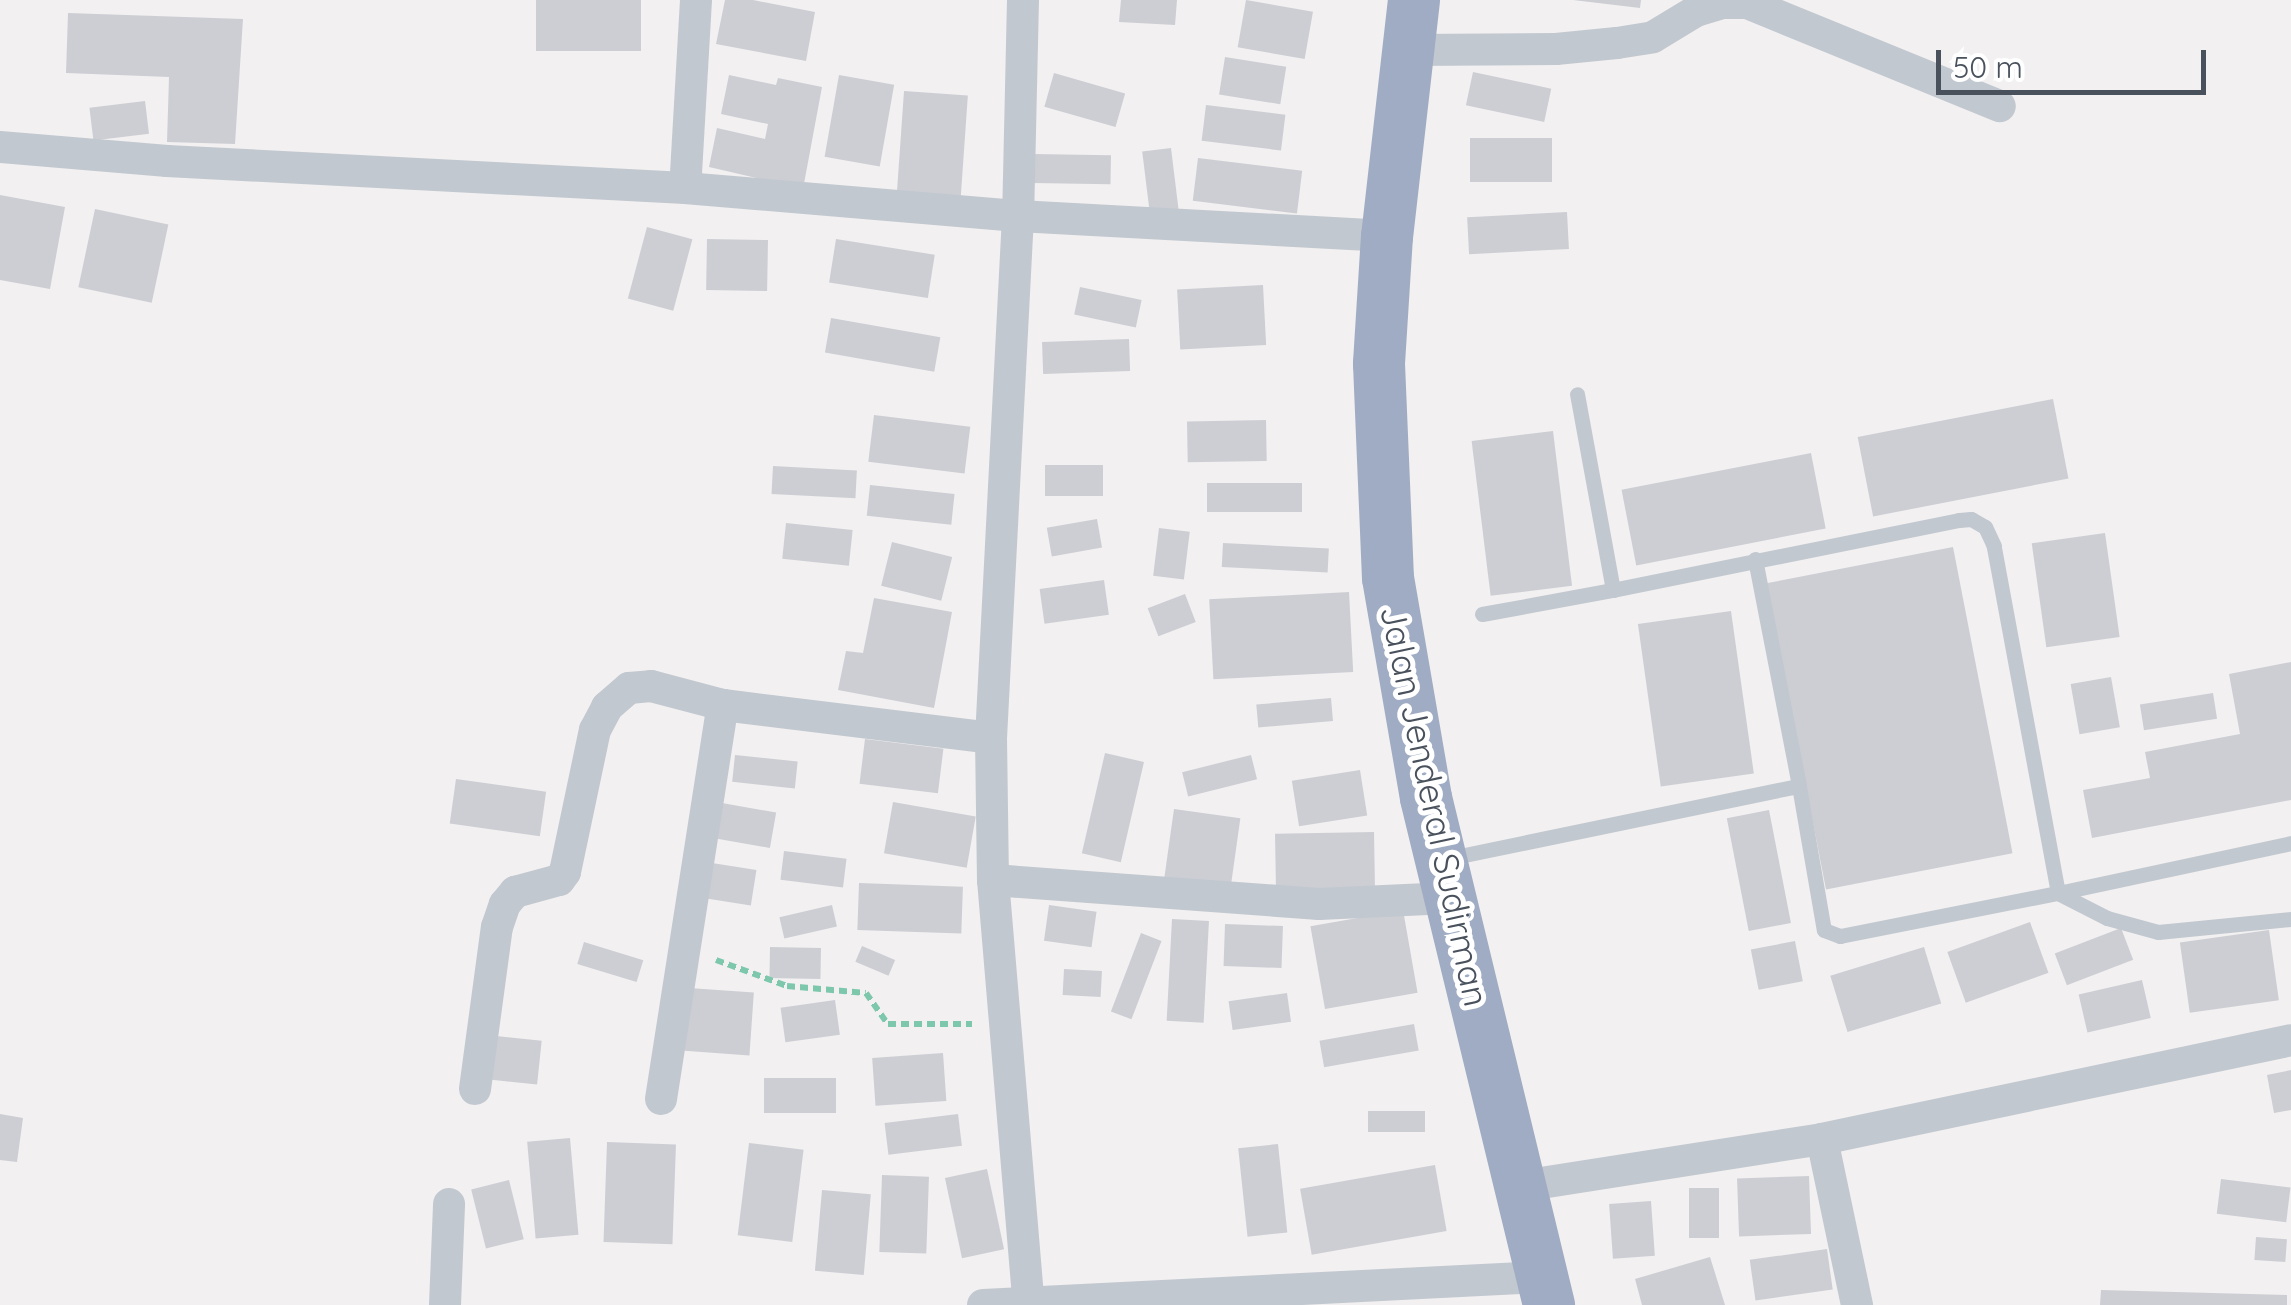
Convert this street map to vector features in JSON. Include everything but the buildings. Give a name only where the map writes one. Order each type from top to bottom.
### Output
[{"type":"highway","name":"Jalan Jenderal Sudirman","points":[[1411,25],[1387,236],[1380,384],[1388,578],[1410,722],[1546,1291]]},
{"type":"street","points":[[685,188],[696,0]]},
{"type":"street","points":[[1024,0],[1018,216],[991,738],[993,880],[1029,1305]]},
{"type":"street","points":[[1411,25],[1556,49],[1652,37],[1696,11],[1722,2],[1746,3],[2000,106]]},
{"type":"street","points":[[0,146],[167,161],[685,188],[1018,216],[1387,236]]},
{"type":"street","points":[[475,1089],[501,916],[515,892],[559,880],[565,872],[595,730],[607,707],[629,688],[651,686],[723,705],[991,738]]},
{"type":"street","points":[[661,1099],[723,705]]},
{"type":"street","points":[[993,880],[1320,904],[1445,878]]},
{"type":"street","points":[[1522,1186],[1822,1139],[2291,1040]]},
{"type":"street","points":[[1822,1139],[1858,1305]]},
{"type":"street","points":[[444,1305],[449,1204]]},
{"type":"street","points":[[983,1305],[1546,1291]]},
{"type":"lane","points":[[1577,394],[1613,590]]},
{"type":"lane","points":[[1482,614],[1971,518],[1985,527],[1994,546],[2058,892]]},
{"type":"lane","points":[[1755,559],[1824,930],[1840,936],[2291,844]]},
{"type":"lane","points":[[1445,878],[1799,786]]},
{"type":"lane","points":[[2058,892],[2107,918],[2158,932],[2291,919]]},
{"type":"path","points":[[683,948],[787,986],[866,993],[888,1024],[1004,1024]]}]
